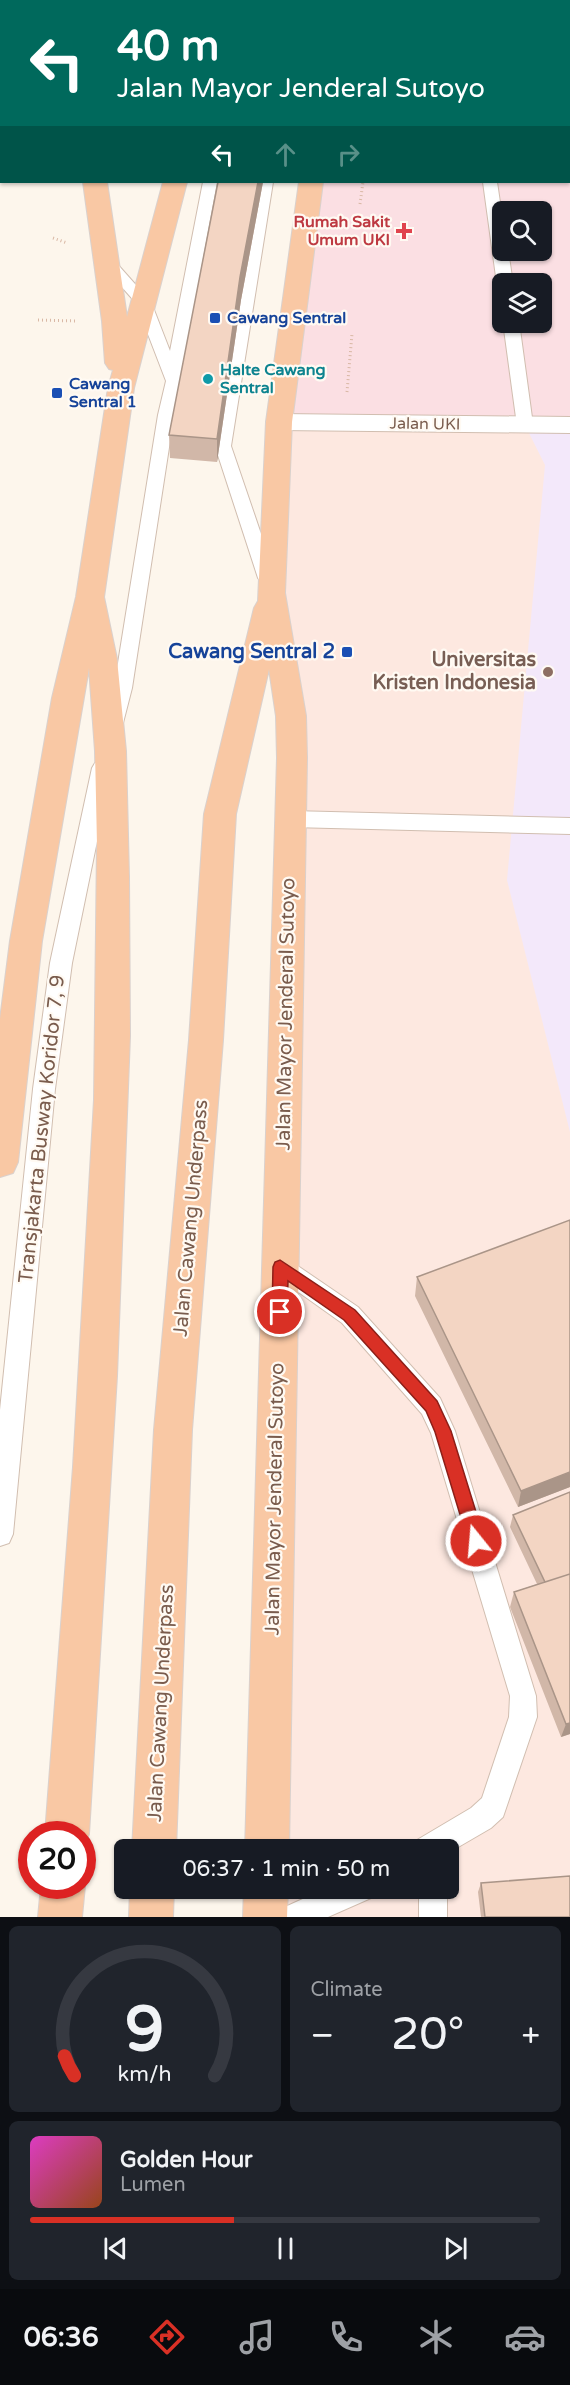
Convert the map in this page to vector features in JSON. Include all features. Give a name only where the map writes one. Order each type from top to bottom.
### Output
[{"type":"highway","points":[[95,183],[115,321],[121,388]]},
{"type":"highway","points":[[0,1162],[26,941],[66,698],[90,597],[121,388],[175,183]]},
{"type":"highway","name":"Jalan Mayor Jenderal Sutoyo","points":[[267,1839],[291,819],[291,716],[271,593],[279,422],[311,183]]},
{"type":"highway","name":"Jalan Cawang Underpass","points":[[154,1839],[173,1430],[206,1040],[220,814],[271,593]]},
{"type":"highway","points":[[68,1821],[84,1617],[115,996],[111,729],[98,628],[90,597]]},
{"type":"highway","points":[[60,1917],[62,1899]]},
{"type":"highway","points":[[151,1917],[152,1899]]},
{"type":"highway","points":[[265,1917],[266,1899]]},
{"type":"street","name":"Jalan UKI","points":[[279,422],[570,425]]},
{"type":"lane","name":"Transjakarta Busway Koridor 7, 9","points":[[0,1534],[44,1089],[60,974],[81,863],[111,729],[123,688],[166,415],[210,183]]},
{"type":"lane","points":[[266,183],[242,321],[224,446],[260,551],[271,593]]},
{"type":"lane","points":[[490,183],[504,273]]},
{"type":"lane","points":[[106,260],[143,302],[174,382]]},
{"type":"lane","points":[[512,333],[525,425]]},
{"type":"lane","points":[[291,819],[570,826]]},
{"type":"lane","points":[[280,1267],[350,1315],[432,1406],[443,1431],[523,1696],[523,1717],[493,1807],[481,1818],[446,1839]]},
{"type":"lane","points":[[294,1917],[336,1899]]},
{"type":"lane","points":[[433,1899],[433,1917]]},
{"type":"path","points":[[360,204],[363,183]]},
{"type":"path","points":[[345,422],[352,334]]},
{"type":"shaded area","points":[[312,183],[570,183],[570,1917],[265,1917],[266,1899],[459,1899],[459,1839],[267,1839],[291,819],[279,422]]},
{"type":"shaded area","name":"Rumah Sakit Umum UKI","points":[[312,183],[570,183],[570,425],[279,422]]},
{"type":"shaded area","name":"Universitas Kristen Indonesia","points":[[525,425],[570,425],[570,1132],[507,880],[545,465]]},
{"type":"building","name":"Halte Cawang Sentral","points":[[218,183],[258,183],[240,277],[217,439],[169,435]]},
{"type":"building","points":[[570,1220],[570,1472],[521,1491],[417,1277]]},
{"type":"building","points":[[570,1492],[570,1574],[545,1582],[513,1515]]},
{"type":"building","points":[[570,1574],[570,1723],[566,1724],[514,1592]]},
{"type":"building","points":[[570,1876],[570,1917],[485,1917],[481,1883]]},
{"type":"place","name":"Rumah Sakit Umum UKI","points":[[404,231]]},
{"type":"place","name":"Cawang Sentral","points":[[215,318]]},
{"type":"place","name":"Halte Cawang Sentral","points":[[208,379]]},
{"type":"place","name":"Cawang Sentral 1","points":[[57,393]]},
{"type":"place","name":"Cawang Sentral 2","points":[[347,652]]},
{"type":"place","name":"Universitas Kristen Indonesia","points":[[548,672]]},
{"type":"route","points":[[280,1312],[280,1267],[350,1315],[432,1406],[443,1431],[476,1541]]}]
